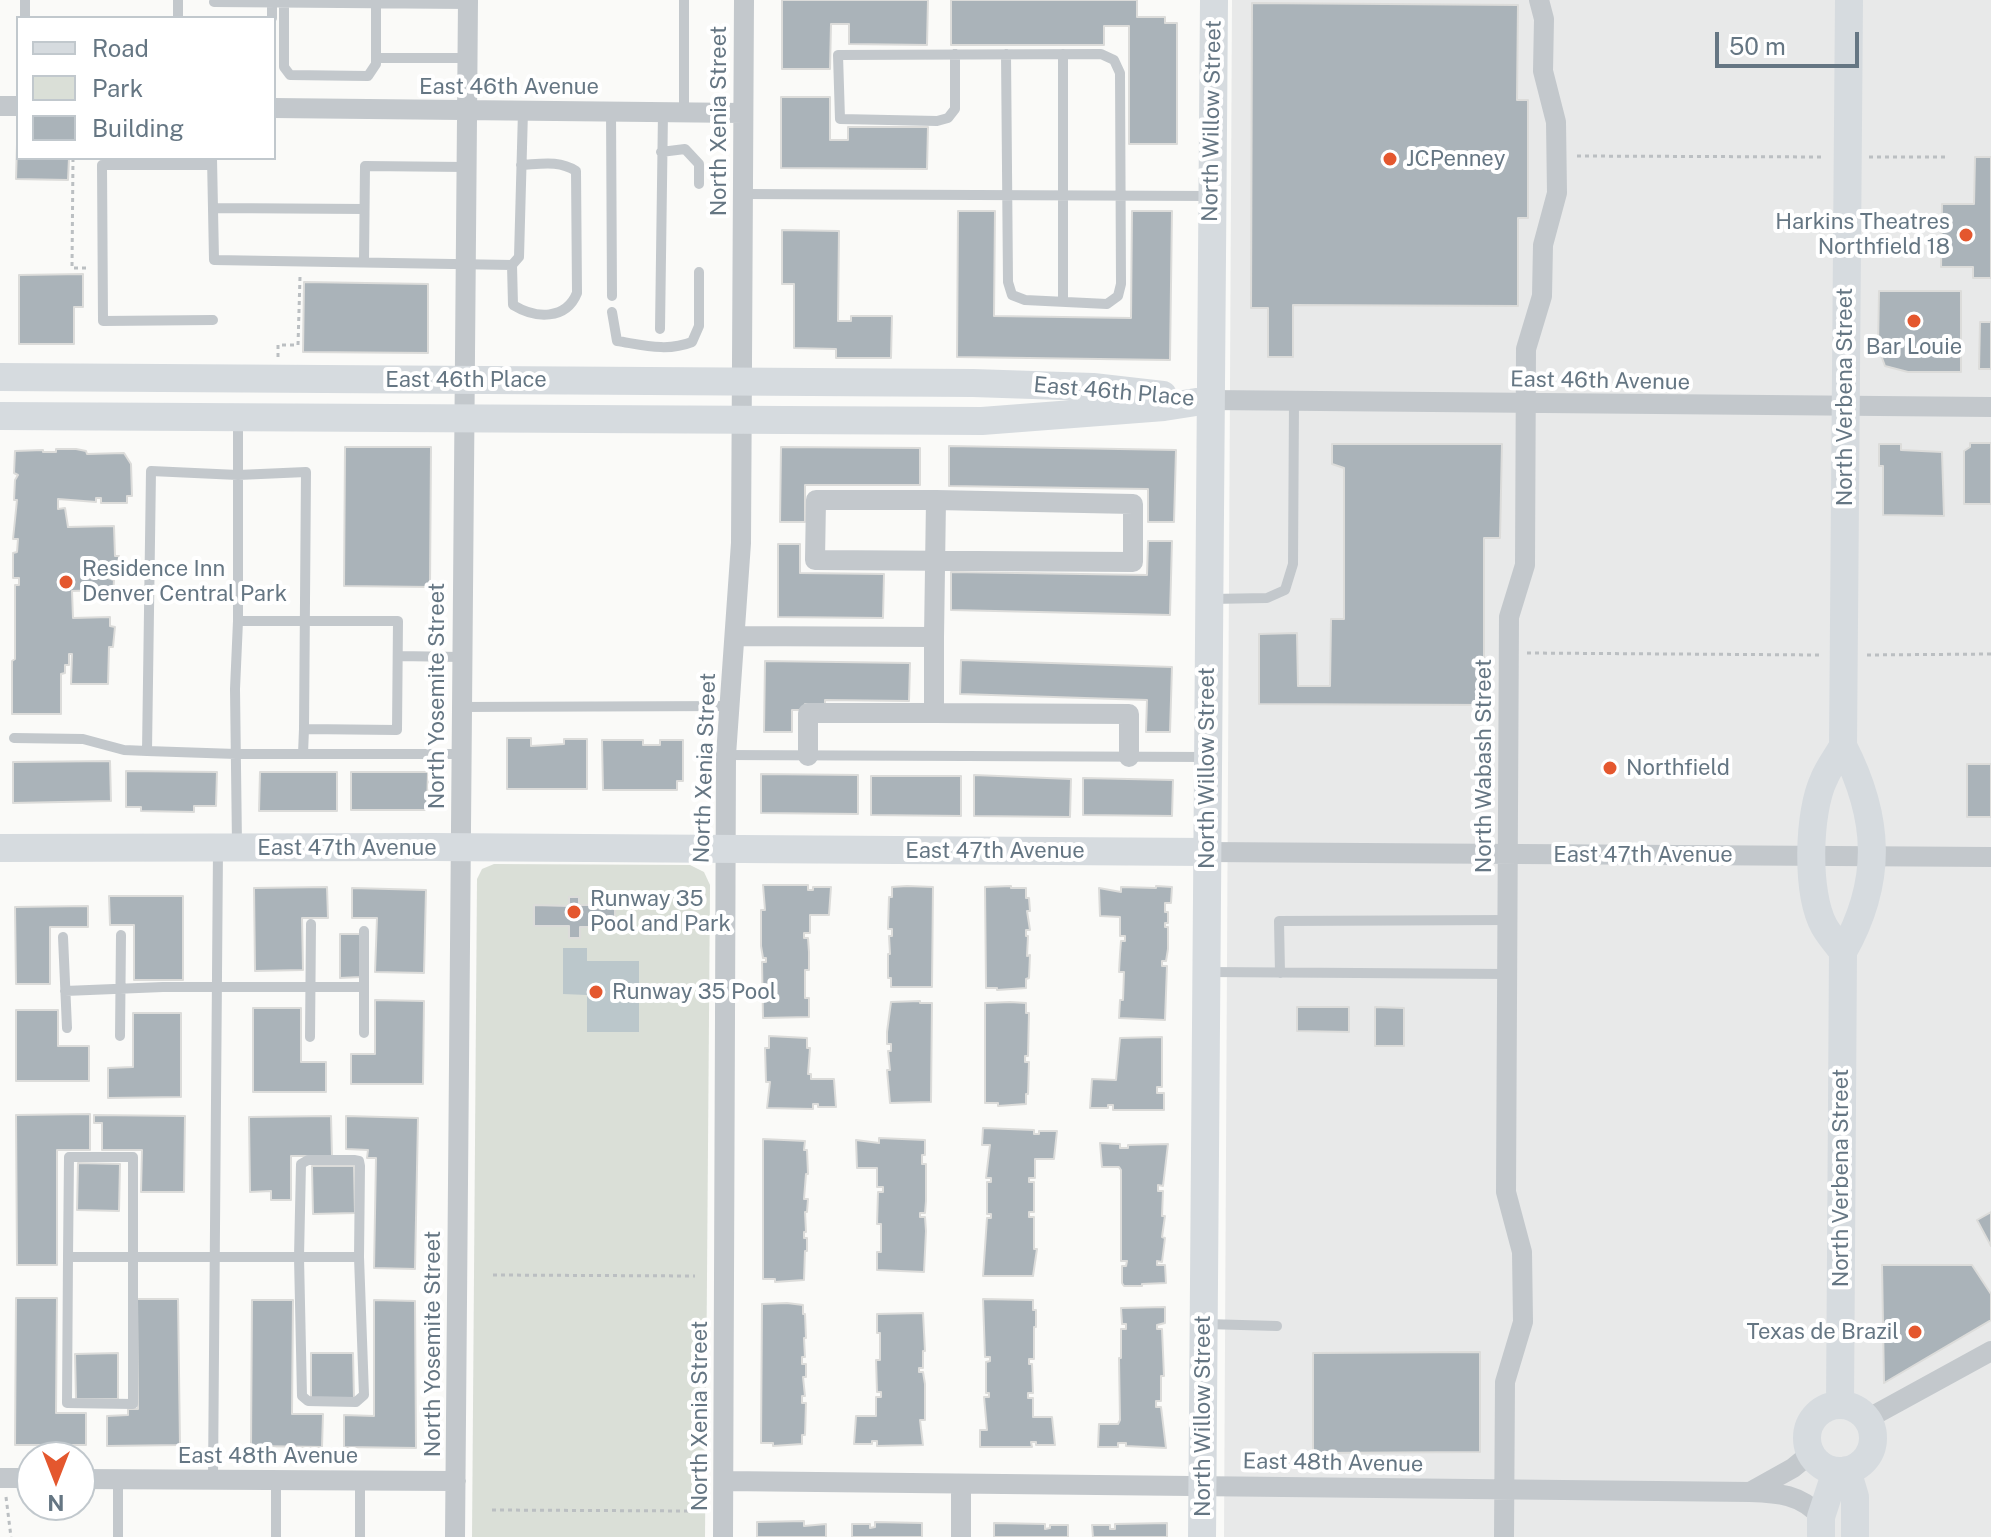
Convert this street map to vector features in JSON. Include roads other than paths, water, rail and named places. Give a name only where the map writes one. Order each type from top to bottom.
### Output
[{"type":"street","name":"North Xenia Street","points":[[723,1537],[726,755],[741,555],[744,0]]},
{"type":"street","name":"North Willow Street","points":[[1202,1537],[1214,0]]},
{"type":"street","name":"North Wabash Street","points":[[1504,1537],[1505,1382],[1523,1322],[1522,1252],[1506,1192],[1509,617],[1525,565],[1526,349],[1542,296],[1543,245],[1557,193],[1556,122],[1543,71],[1544,19],[1539,0]]},
{"type":"street","name":"North Verbena Street","points":[[1840,1404],[1843,952],[1860,922],[1872,856],[1869,815],[1860,778],[1843,746],[1849,0]]},
{"type":"street","name":"North Yosemite Street","points":[[455,1537],[468,2]]},
{"type":"street","name":"East 46th Avenue","points":[[276,108],[743,113]]},
{"type":"street","name":"East 46th Place","points":[[0,377],[973,383],[1093,387],[1209,400]]},
{"type":"street","name":"East 46th Avenue","points":[[1209,400],[1991,407]]},
{"type":"street","name":"East 46th Place","points":[[0,416],[982,421],[1164,407],[1209,400]]},
{"type":"street","points":[[816,500],[936,500],[1133,504],[1133,562],[815,560],[816,500]]},
{"type":"street","points":[[934,713],[936,500]]},
{"type":"street","points":[[735,636],[934,637]]},
{"type":"street","points":[[808,756],[808,713],[934,713],[1129,714],[1129,757]]},
{"type":"street","points":[[1843,746],[1823,780],[1813,814],[1811,855],[1818,911],[1824,927],[1843,952]]},
{"type":"street","name":"East 47th Avenue","points":[[0,848],[1991,857]]},
{"type":"street","points":[[1867,1419],[1991,1351]]},
{"type":"street","points":[[1840,1404],[1860,1411],[1867,1419],[1873,1439],[1865,1459],[1842,1470],[1817,1462],[1810,1454],[1807,1443],[1811,1420],[1829,1406],[1840,1404]]},
{"type":"street","points":[[1750,1492],[1793,1468],[1810,1454]]},
{"type":"street","points":[[1821,1527],[1842,1470]]},
{"type":"street","points":[[1842,1470],[1855,1497],[1855,1537]]},
{"type":"street","name":"East 48th Avenue","points":[[96,1479],[456,1481]]},
{"type":"street","name":"East 48th Avenue","points":[[724,1481],[1780,1493],[1810,1504],[1821,1527]]},
{"type":"street","points":[[961,1484],[961,1537]]},
{"type":"lane","points":[[684,0],[684,112]]},
{"type":"lane","points":[[214,2],[468,2]]},
{"type":"lane","points":[[272,2],[272,16]]},
{"type":"lane","points":[[284,3],[284,67],[290,75],[368,76],[376,64],[376,3]]},
{"type":"lane","points":[[955,54],[955,109],[948,118],[937,121],[840,119],[838,55],[955,54],[1006,54],[1063,54],[1101,54],[1114,60],[1120,73],[1121,284],[1118,296],[1107,304],[1025,300],[1012,295],[1008,282],[1006,54]]},
{"type":"lane","points":[[1063,54],[1063,302]]},
{"type":"lane","points":[[376,58],[467,58]]},
{"type":"lane","points":[[521,165],[553,163],[567,165],[576,171],[577,293],[572,304],[551,315],[532,315],[513,305],[512,265],[519,257],[521,165],[523,111]]},
{"type":"lane","points":[[611,111],[612,296]]},
{"type":"lane","points":[[660,329],[663,112]]},
{"type":"lane","points":[[661,152],[685,149],[699,164],[699,184]]},
{"type":"lane","points":[[213,320],[103,321],[105,162],[212,162],[214,260],[512,265]]},
{"type":"lane","points":[[364,261],[365,166],[465,167]]},
{"type":"lane","points":[[743,194],[1211,196]]},
{"type":"lane","points":[[214,208],[364,209]]},
{"type":"lane","points":[[612,312],[617,341],[679,348],[692,342],[699,326],[699,272]]},
{"type":"lane","points":[[1208,599],[1267,598],[1285,590],[1293,564],[1294,402]]},
{"type":"lane","points":[[213,1479],[216,988],[236,754],[238,416]]},
{"type":"lane","points":[[147,751],[151,471],[238,475],[306,472],[303,754]]},
{"type":"lane","points":[[238,621],[398,621],[397,730],[304,729]]},
{"type":"lane","points":[[398,656],[461,657]]},
{"type":"lane","points":[[461,707],[729,706]]},
{"type":"lane","points":[[14,738],[83,739],[124,750],[147,751],[461,754]]},
{"type":"lane","points":[[726,755],[1207,757]]},
{"type":"lane","points":[[1280,973],[1279,921],[1507,920]]},
{"type":"lane","points":[[310,1037],[311,924]]},
{"type":"lane","points":[[364,931],[364,1033]]},
{"type":"lane","points":[[120,1036],[121,935]]},
{"type":"lane","points":[[63,937],[67,1028]]},
{"type":"lane","points":[[1206,972],[1507,974]]},
{"type":"lane","points":[[65,991],[364,987]]},
{"type":"lane","points":[[69,1157],[133,1157],[133,1404],[67,1403],[68,1257],[69,1157]]},
{"type":"lane","points":[[308,1160],[359,1161],[359,1257],[364,1395],[356,1402],[308,1401],[302,1396],[299,1257],[301,1164],[308,1160]]},
{"type":"lane","points":[[68,1257],[359,1257]]},
{"type":"lane","points":[[1204,1324],[1277,1326]]},
{"type":"lane","points":[[118,1479],[118,1537]]},
{"type":"lane","points":[[276,1480],[276,1537]]},
{"type":"lane","points":[[360,1480],[360,1537]]},
{"type":"place","name":"JCPenney","points":[[1390,159]]},
{"type":"place","name":"Harkins Theatres Northfield 18","points":[[1966,235]]},
{"type":"place","name":"Bar Louie","points":[[1914,321]]},
{"type":"place","name":"Residence Inn Denver Central Park","points":[[66,582]]},
{"type":"place","name":"Northfield","points":[[1610,768]]},
{"type":"place","name":"Runway 35 Pool and Park","points":[[574,912]]},
{"type":"place","name":"Runway 35 Pool","points":[[596,992]]},
{"type":"place","name":"Texas de Brazil","points":[[1915,1332]]}]
